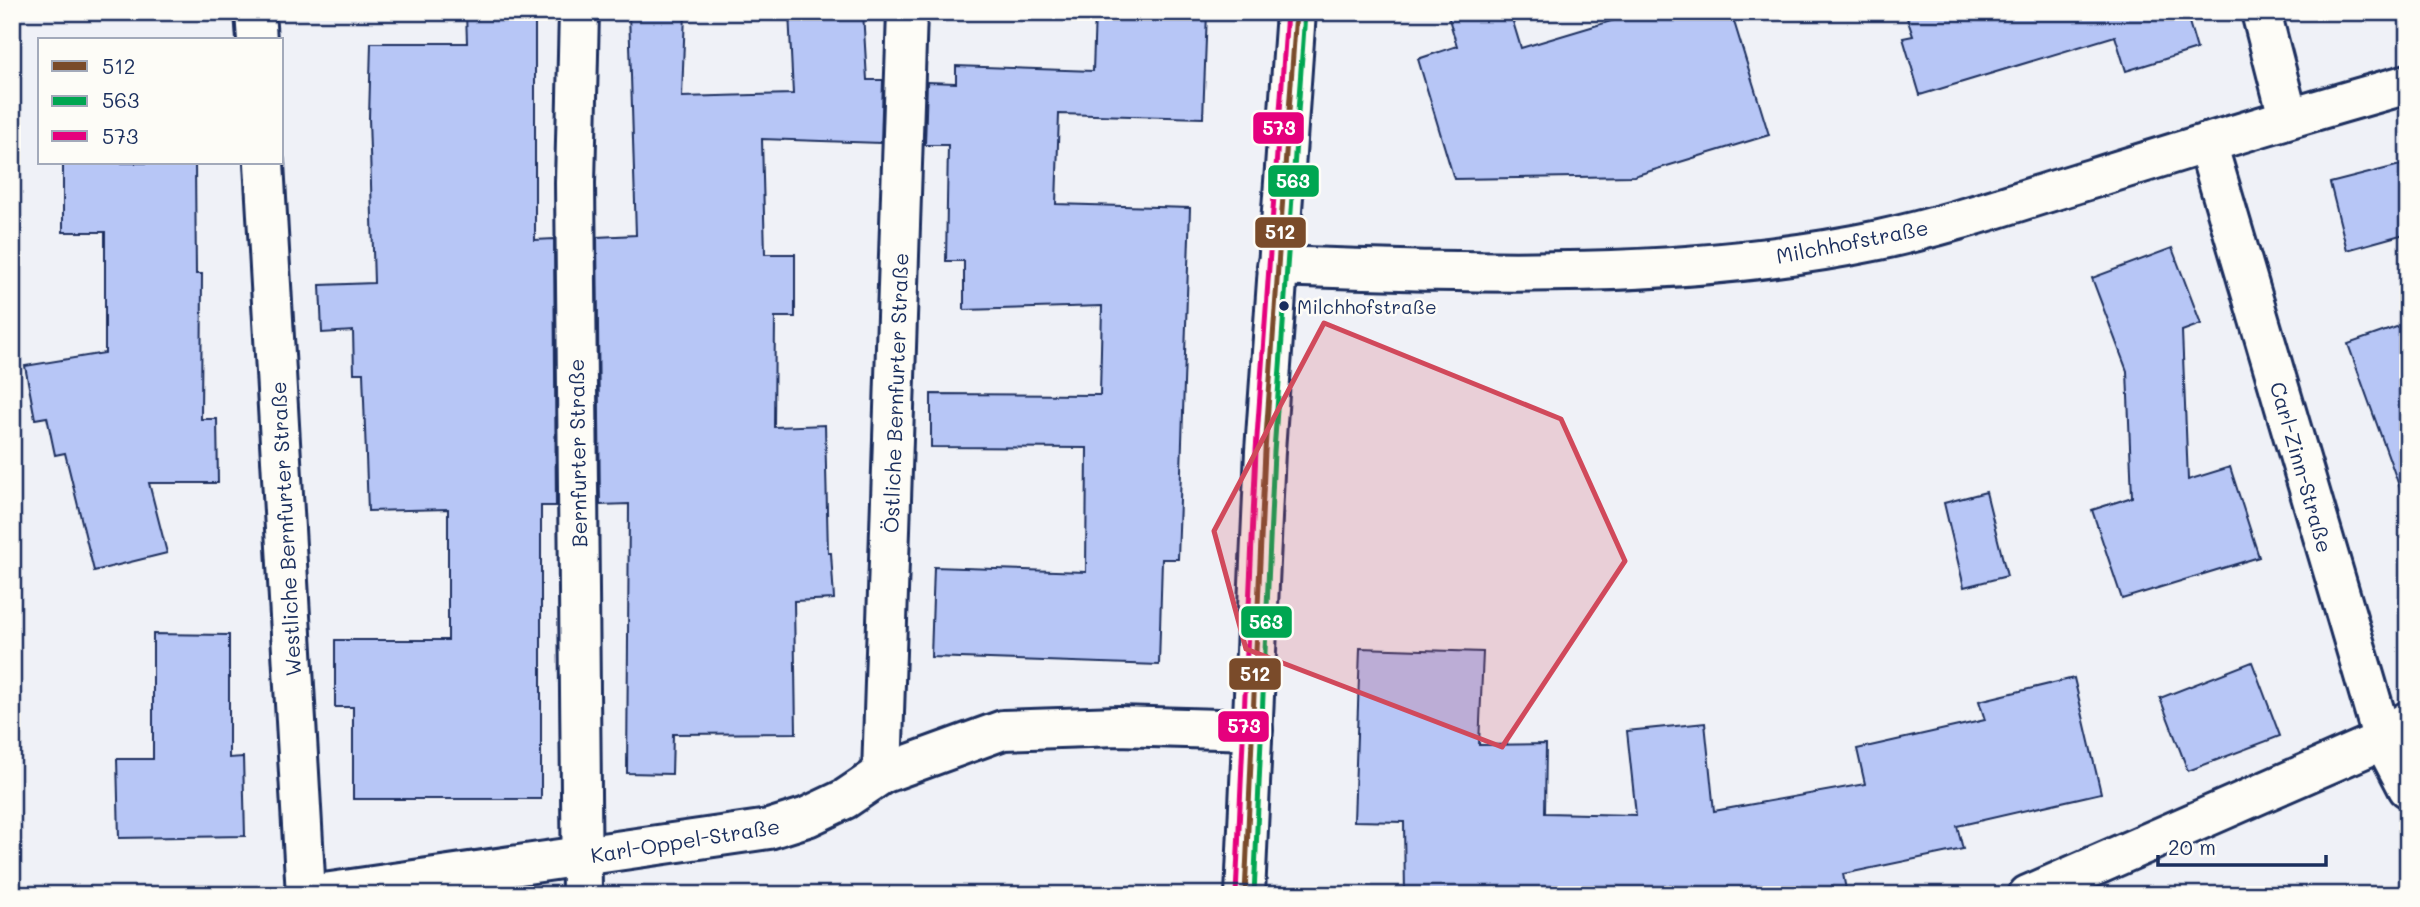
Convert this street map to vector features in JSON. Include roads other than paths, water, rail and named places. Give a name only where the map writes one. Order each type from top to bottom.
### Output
[{"type":"street","points":[[255,12],[257,38]]},
{"type":"street","name":"Bernfurter Straße","points":[[579,12],[575,183],[582,895]]},
{"type":"street","name":"Östliche Bernfurter Straße","points":[[882,774],[907,12]]},
{"type":"street","points":[[1245,895],[1277,266],[1296,12]]},
{"type":"street","points":[[2261,12],[2288,117]]},
{"type":"street","name":"Milchhofstraße","points":[[1277,266],[1528,273],[1636,270],[1769,257],[1879,240],[1976,214],[2288,117],[2408,84]]},
{"type":"street","name":"Carl-Zinn-Straße","points":[[2207,143],[2395,731],[2408,788]]},
{"type":"street","name":"Westliche Bernfurter Straße","points":[[264,164],[308,895]]},
{"type":"street","name":"Karl-Oppel-Straße","points":[[308,895],[769,829],[836,804],[882,774],[1003,730],[1118,726],[1252,730]]},
{"type":"street","points":[[2028,895],[2395,731]]},
{"type":"place","name":"Milchhofstraße","points":[[1284,306]]}]
